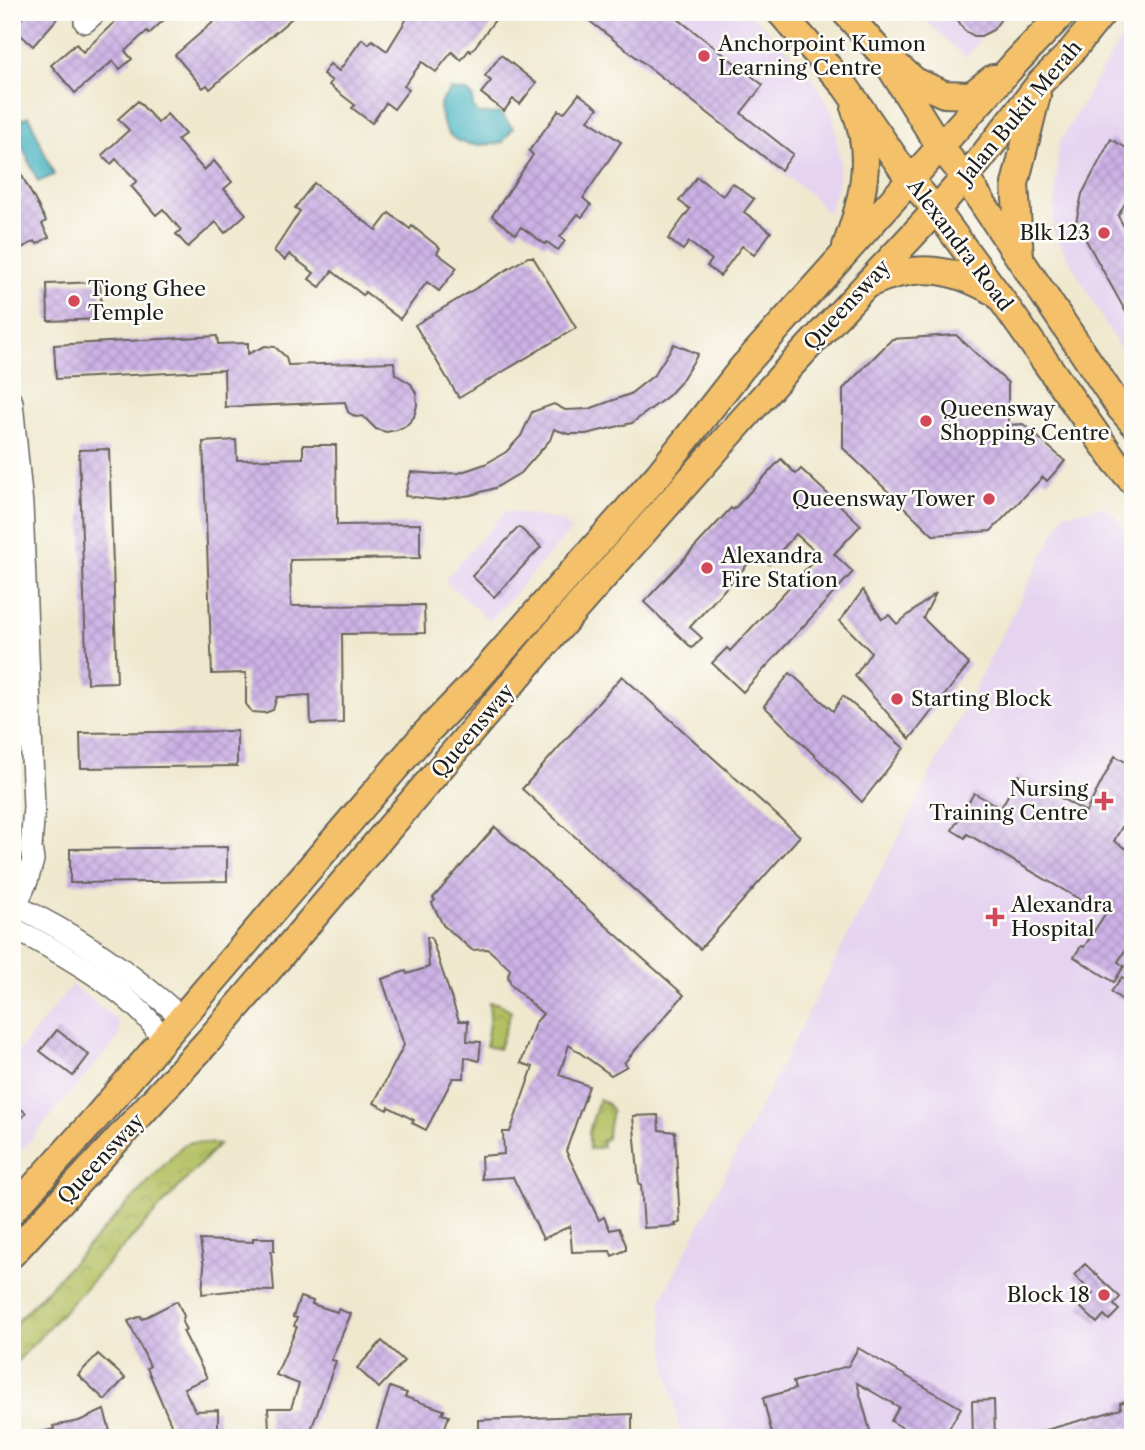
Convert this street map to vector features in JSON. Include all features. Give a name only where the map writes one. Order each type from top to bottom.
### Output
[{"type":"main road","name":"Alexandra Road","points":[[780,12],[845,86],[910,180],[936,210],[1115,461],[1133,482]]},
{"type":"main road","name":"Alexandra Road","points":[[845,12],[882,54],[940,147],[965,177],[1120,408],[1133,423]]},
{"type":"main road","name":"Jalan Bukit Merah","points":[[910,180],[1063,12]]},
{"type":"main road","name":"Jalan Bukit Merah","points":[[936,210],[1040,83],[1070,53],[1103,12]]},
{"type":"main road","points":[[882,54],[915,80],[944,94],[971,95],[1017,61]]},
{"type":"main road","points":[[1020,258],[1015,184],[1040,83]]},
{"type":"main road","points":[[842,256],[857,215],[866,169],[863,129],[845,86]]},
{"type":"main road","name":"Queensway","points":[[12,1211],[233,960],[423,736],[475,682],[659,474],[742,369],[910,180]]},
{"type":"main road","name":"Queensway","points":[[12,1254],[151,1106],[587,596],[863,286],[936,210]]},
{"type":"main road","points":[[863,286],[896,272],[934,270],[968,277],[999,296]]},
{"type":"main road","points":[[255,933],[258,946],[264,954],[282,954]]},
{"type":"main road","points":[[233,960],[252,962],[257,968],[260,981]]},
{"type":"main road","points":[[95,1119],[115,1125],[151,1106]]},
{"type":"street","points":[[12,402],[22,518],[34,807],[31,848],[33,860],[14,908],[60,928],[108,958],[182,1018]]},
{"type":"street","points":[[12,878],[31,848]]},
{"type":"street","points":[[12,928],[42,943],[106,983],[147,1018],[163,1040]]},
{"type":"shaded area","points":[[574,12],[749,12],[811,74],[833,114],[840,162],[838,185],[828,214],[811,195]]},
{"type":"shaded area","points":[[916,12],[1000,12],[966,58]]},
{"type":"shaded area","points":[[1133,17],[1133,372],[1053,231],[1059,143]]},
{"type":"shaded area","name":"Alexandra Hospital","points":[[1105,506],[1133,535],[1133,1438],[681,1438],[667,1369],[661,1300],[1064,514]]},
{"type":"shaded area","points":[[506,511],[563,521],[571,530],[490,621],[444,580]]},
{"type":"shaded area","points":[[72,985],[117,1020],[119,1037],[12,1162],[12,1060]]},
{"type":"green space","points":[[489,1002],[500,1004],[511,1011],[499,1049],[486,1046]]},
{"type":"green space","points":[[599,1099],[607,1103],[612,1110],[607,1138],[602,1142],[603,1147],[589,1149],[589,1132]]},
{"type":"green space","points":[[192,1142],[219,1144],[12,1367],[12,1327],[183,1145]]},
{"type":"water","points":[[451,89],[465,90],[473,97],[473,107],[478,114],[500,113],[513,128],[502,143],[467,144],[451,136],[445,128],[440,103]]},
{"type":"water","points":[[29,116],[54,175],[38,182],[12,123]]},
{"type":"building","points":[[27,12],[63,12],[33,46],[13,28]]},
{"type":"building","points":[[125,12],[172,12],[149,34],[147,31],[125,51],[132,59],[120,69],[113,61],[75,93],[51,65],[76,44],[83,52]]},
{"type":"building","points":[[225,12],[299,12],[210,89],[207,85],[203,88],[175,55]]},
{"type":"building","points":[[411,12],[484,12],[495,20],[471,52],[469,50],[461,60],[452,52],[436,72],[422,62],[404,86],[409,89],[394,109],[386,103],[372,123],[352,108],[355,105],[329,85],[332,81],[323,74],[330,64],[339,71],[362,39],[369,44],[372,40],[387,51]]},
{"type":"building","points":[[578,12],[669,12],[763,85],[741,113],[793,154],[781,170]]},
{"type":"building","points":[[953,12],[1006,12],[993,30],[981,36],[974,36],[964,30]]},
{"type":"building","points":[[501,55],[536,83],[520,104],[513,99],[504,111],[481,93],[491,81],[485,76]]},
{"type":"building","points":[[579,94],[598,108],[588,120],[621,142],[583,198],[591,205],[582,217],[578,214],[560,237],[565,241],[558,250],[521,227],[516,234],[492,216],[533,155],[529,151],[559,110],[564,113]]},
{"type":"building","points":[[138,101],[158,123],[167,114],[185,134],[177,140],[204,170],[214,161],[232,182],[224,189],[246,214],[225,233],[216,222],[188,247],[176,234],[181,230],[163,209],[156,215],[131,186],[137,181],[116,159],[111,164],[102,155],[129,130],[118,119]]},
{"type":"building","name":"Blk 123","points":[[1111,139],[1133,152],[1133,189],[1118,216],[1133,243],[1133,325],[1076,222],[1082,194]]},
{"type":"building","points":[[12,157],[46,221],[42,224],[49,237],[12,253]]},
{"type":"building","points":[[697,177],[723,196],[732,183],[754,199],[744,212],[771,232],[754,255],[742,246],[720,276],[707,266],[712,260],[689,242],[683,250],[668,239],[690,209],[679,201]]},
{"type":"building","points":[[314,183],[376,230],[389,213],[410,229],[412,226],[440,248],[437,253],[457,268],[439,291],[427,282],[400,319],[332,271],[320,287],[309,279],[314,273],[289,254],[285,260],[274,251],[300,211],[295,208]]},
{"type":"building","points":[[528,257],[533,257],[576,328],[459,398],[415,325]]},
{"type":"building","name":"Tiong Ghee Temple","points":[[100,282],[102,319],[48,321],[47,284]]},
{"type":"building","name":"Queensway Shopping Centre","points":[[956,335],[1008,383],[1008,425],[1023,424],[1065,461],[1047,481],[1043,477],[991,531],[933,535],[843,448],[843,389],[892,339]]},
{"type":"building","points":[[217,336],[218,344],[248,343],[248,354],[265,346],[275,347],[286,357],[288,365],[394,362],[395,374],[411,384],[416,393],[414,417],[406,426],[386,432],[376,429],[363,416],[356,417],[348,412],[345,402],[225,407],[224,370],[56,379],[54,345]]},
{"type":"building","points":[[674,344],[698,354],[680,383],[668,396],[632,423],[586,434],[568,434],[554,429],[550,440],[522,472],[495,488],[439,500],[405,496],[411,472],[459,473],[485,464],[506,452],[521,436],[532,412],[554,404],[565,410],[589,409],[630,394],[654,375]]},
{"type":"building","points":[[236,440],[237,460],[303,458],[303,445],[336,445],[337,525],[420,524],[420,558],[290,560],[291,606],[424,605],[425,633],[342,634],[343,723],[311,724],[310,695],[277,697],[273,710],[265,713],[252,712],[246,704],[246,673],[212,674],[203,442]]},
{"type":"building","points":[[109,449],[117,682],[87,683],[79,450]]},
{"type":"building","points":[[781,459],[796,474],[801,469],[861,525],[834,554],[853,572],[743,692],[712,663],[727,648],[730,651],[819,555],[796,534],[769,564],[758,553],[690,627],[702,638],[692,648],[644,602],[731,508],[733,510]]},
{"type":"building","points":[[519,527],[541,547],[494,597],[472,576]]},
{"type":"building","points":[[863,590],[882,619],[889,615],[897,624],[936,593],[923,618],[969,664],[910,739],[855,676],[871,652],[840,621]]},
{"type":"building","points":[[790,673],[833,711],[843,696],[904,748],[862,802],[764,706]]},
{"type":"building","points":[[622,676],[800,836],[700,949],[522,789]]},
{"type":"building","points":[[237,731],[237,766],[81,768],[80,733]]},
{"type":"building","points":[[1115,756],[1133,769],[1133,807],[1114,841],[1133,853],[1133,937],[1118,962],[1124,966],[1114,982],[1074,957],[1081,946],[1084,947],[1105,914],[967,834],[965,838],[952,830],[974,793],[1001,808],[1019,775],[1086,812]]},
{"type":"building","points":[[495,827],[684,995],[624,1063],[627,1066],[611,1075],[569,1045],[559,1075],[589,1086],[566,1151],[599,1220],[604,1217],[610,1230],[619,1228],[626,1250],[612,1256],[610,1251],[572,1252],[570,1226],[543,1239],[513,1177],[482,1179],[481,1156],[504,1154],[503,1132],[510,1132],[533,1067],[521,1063],[535,1023],[543,1014],[511,985],[508,976],[510,969],[488,949],[472,950],[443,925],[432,903],[435,900],[433,898]]},
{"type":"building","points":[[227,847],[227,881],[70,883],[70,849]]},
{"type":"building","points":[[427,937],[431,937],[459,1021],[468,1021],[467,1041],[481,1042],[479,1061],[465,1057],[464,1078],[453,1078],[426,1130],[412,1123],[414,1120],[389,1107],[387,1110],[374,1103],[404,1045],[382,979],[429,967]]},
{"type":"building","points":[[1122,977],[1133,985],[1133,1007],[1111,992]]},
{"type":"building","points":[[57,1030],[89,1055],[73,1076],[40,1051]]},
{"type":"building","points":[[12,1101],[26,1113],[12,1130]]},
{"type":"building","points":[[658,1115],[659,1130],[675,1132],[680,1223],[675,1224],[676,1226],[644,1228],[633,1116]]},
{"type":"building","points":[[253,1238],[274,1238],[274,1251],[271,1251],[274,1291],[239,1290],[202,1294],[204,1267],[200,1240],[253,1242]]},
{"type":"building","name":"Block 18","points":[[1085,1264],[1120,1297],[1114,1305],[1119,1310],[1109,1320],[1104,1315],[1097,1323],[1079,1306],[1093,1293],[1074,1275]]},
{"type":"building","points":[[300,1297],[313,1301],[312,1304],[351,1314],[331,1360],[336,1361],[308,1438],[272,1438],[268,1408],[291,1408],[299,1384],[276,1375],[297,1327],[294,1326],[297,1318],[293,1317]]},
{"type":"building","points":[[177,1301],[184,1316],[182,1322],[186,1330],[183,1331],[207,1378],[184,1388],[195,1411],[218,1410],[218,1433],[215,1433],[215,1438],[177,1438],[147,1368],[150,1366],[128,1321],[141,1316],[142,1319]]},
{"type":"building","points":[[382,1341],[404,1361],[379,1388],[357,1368]]},
{"type":"building","points":[[858,1348],[961,1408],[943,1438],[920,1438],[891,1421],[899,1407],[857,1383],[872,1438],[773,1438],[763,1398],[795,1389],[793,1382],[848,1366]]},
{"type":"building","points":[[98,1354],[125,1378],[105,1400],[78,1375]]},
{"type":"building","points":[[390,1387],[407,1393],[405,1397],[444,1410],[442,1414],[449,1416],[441,1438],[374,1438]]},
{"type":"building","points":[[1133,1399],[1133,1436],[1129,1436],[1127,1427],[1089,1438],[1033,1438],[1032,1434],[1121,1409],[1120,1403]]},
{"type":"building","points":[[994,1400],[995,1438],[973,1438],[972,1401]]},
{"type":"building","points":[[104,1410],[110,1431],[107,1431],[109,1438],[36,1438],[35,1434],[54,1429],[53,1426],[79,1421]]},
{"type":"building","points":[[632,1414],[632,1438],[478,1438],[478,1420]]},
{"type":"place","name":"Anchorpoint Kumon Learning Centre","points":[[704,56]]},
{"type":"place","name":"Blk 123","points":[[1104,233]]},
{"type":"place","name":"Tiong Ghee Temple","points":[[74,301]]},
{"type":"place","name":"Queensway Shopping Centre","points":[[926,421]]},
{"type":"place","name":"Queensway Tower","points":[[989,499]]},
{"type":"place","name":"Alexandra Fire Station","points":[[707,568]]},
{"type":"place","name":"Starting Block","points":[[897,699]]},
{"type":"place","name":"Nursing Training Centre","points":[[1104,801]]},
{"type":"place","name":"Alexandra Hospital","points":[[995,917]]},
{"type":"place","name":"Block 18","points":[[1104,1295]]}]
